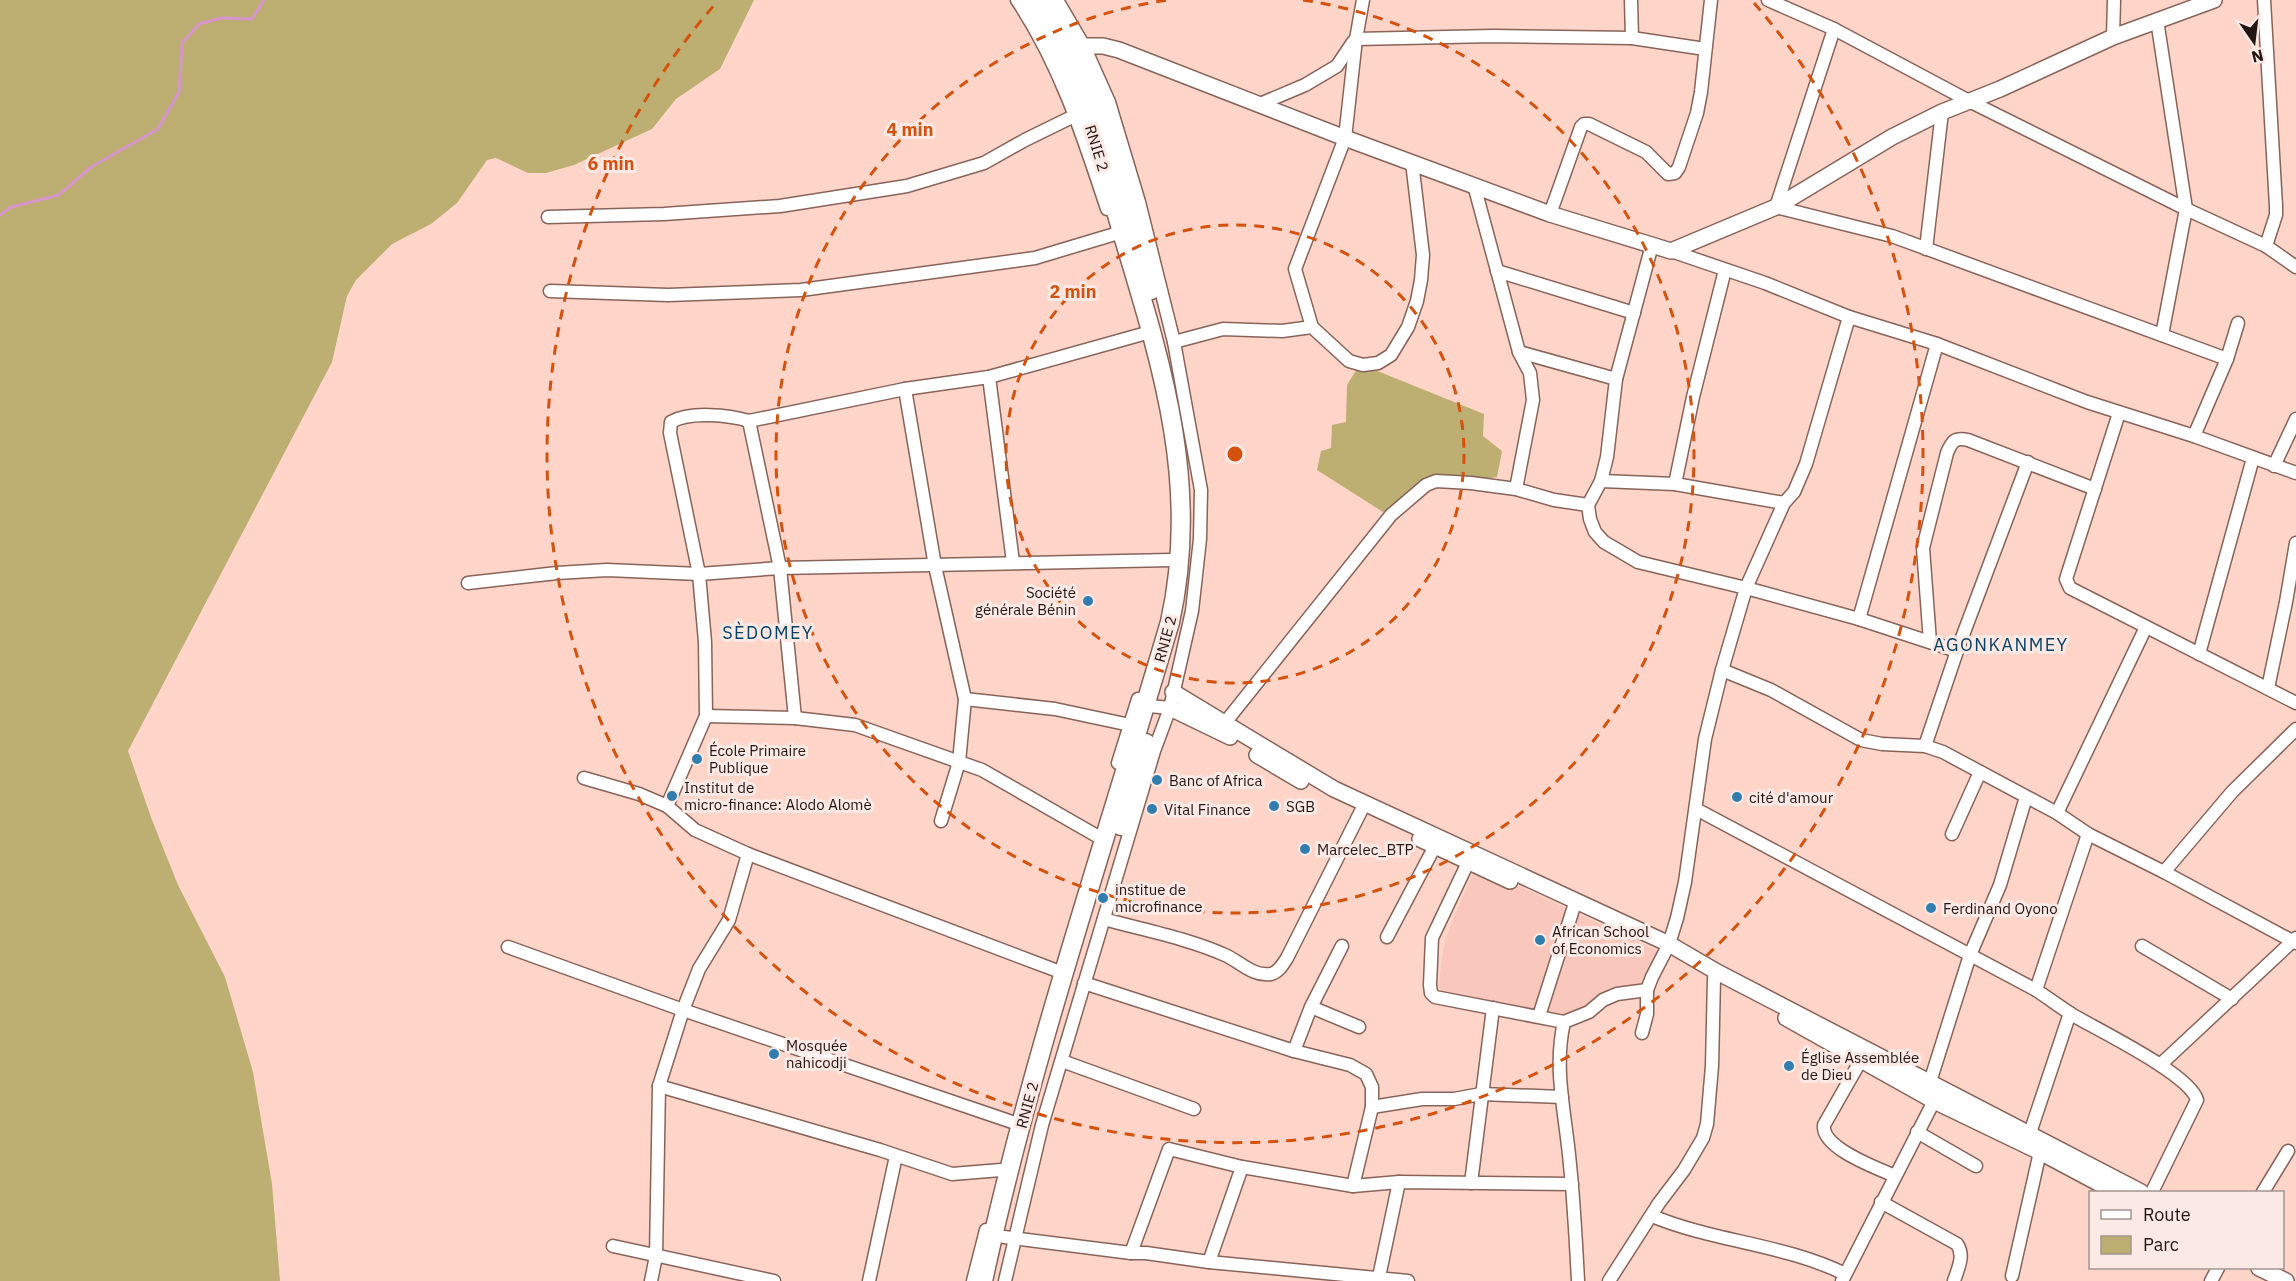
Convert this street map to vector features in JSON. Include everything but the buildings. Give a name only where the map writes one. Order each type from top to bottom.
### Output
[{"type":"highway","name":"RNIE 2","points":[[1029,0],[1073,53]]},
{"type":"highway","name":"RNIE 2","points":[[994,1281],[1009,1239],[1032,1125],[1155,698],[1185,602],[1191,537],[1191,487],[1183,436],[1144,259],[1097,108],[1073,53],[1043,0]]},
{"type":"highway","name":"RNIE 2","points":[[983,1281],[1017,1124],[1089,889],[1155,698]]},
{"type":"main road","points":[[1073,53],[1103,46],[1119,51],[1550,214],[1671,251],[1776,207],[1892,137],[1942,112],[1971,102],[2113,37],[2214,0]]},
{"type":"main road","points":[[1155,698],[1224,724],[1334,789],[1470,857],[1717,972],[1861,1060],[1934,1101],[2040,1152],[2113,1191]]},
{"type":"main road","points":[[1155,698],[1228,736],[1280,769],[1361,811],[1435,846],[1470,857]]},
{"type":"main road","points":[[1666,949],[1714,978],[1930,1082],[2029,1136],[2139,1191]]},
{"type":"main road","points":[[2263,1273],[2286,1281]]},
{"type":"street","points":[[1005,1281],[1009,1239],[1154,751],[1155,698],[1171,560],[1172,485],[1166,425],[1115,234],[1076,115],[1056,67],[1017,0]]},
{"type":"street","points":[[973,1281],[1001,1170],[1017,1124],[1055,970],[1130,725],[1155,698],[1192,611],[1200,539],[1201,490],[1174,342],[1139,202],[1109,102],[1073,53],[1057,0]]},
{"type":"street","points":[[1363,0],[1356,39],[1345,138],[1295,269],[1312,327],[1349,361],[1363,365],[1378,363],[1391,355],[1408,327],[1421,280],[1423,255],[1412,162]]},
{"type":"street","points":[[1631,0],[1632,38]]},
{"type":"street","points":[[1550,214],[1584,124],[1589,124],[1646,152],[1668,174],[1675,173],[1697,113],[1711,0]]},
{"type":"street","points":[[1768,0],[1790,4],[1971,102],[2186,209],[2266,246],[2296,267]]},
{"type":"street","points":[[2113,37],[2114,0]]},
{"type":"street","points":[[2264,0],[2276,215],[2266,246]]},
{"type":"street","points":[[2157,20],[2186,209],[2162,335]]},
{"type":"street","points":[[1834,28],[1776,207],[1892,236],[2227,359]]},
{"type":"street","points":[[1356,39],[1493,36],[1632,38],[1705,49]]},
{"type":"street","points":[[1260,104],[1305,85],[1337,66],[1356,39]]},
{"type":"street","points":[[1926,249],[1942,112]]},
{"type":"street","points":[[548,217],[664,214],[780,206],[908,186],[984,163],[1076,115]]},
{"type":"street","points":[[1474,185],[1520,352],[1530,373],[1533,400],[1516,489]]},
{"type":"street","points":[[550,291],[668,295],[801,290],[1035,258],[1115,234]]},
{"type":"street","points":[[1652,245],[1616,379],[1607,457],[1601,481],[1588,505],[1595,531],[1604,542],[1638,562],[1746,588],[1957,651]]},
{"type":"street","points":[[1671,251],[1850,317],[1937,344],[2119,413],[2194,436],[2296,473]]},
{"type":"street","points":[[1676,484],[1693,397],[1725,270]]},
{"type":"street","points":[[1497,271],[1634,313]]},
{"type":"street","points":[[1642,1033],[1647,1014],[1647,990],[1666,949],[1685,882],[1696,809],[1698,776],[1722,670],[1746,588],[1784,503],[1794,492],[1806,464],[1850,317]]},
{"type":"street","points":[[2194,436],[2227,359],[2238,323]]},
{"type":"street","points":[[1174,342],[1223,329],[1282,331],[1312,327]]},
{"type":"street","points":[[667,806],[706,716],[705,642],[699,574],[670,433],[671,422],[681,416],[732,416],[749,421],[905,389],[989,377],[1143,334]]},
{"type":"street","points":[[1859,620],[1937,344]]},
{"type":"street","points":[[1520,352],[1616,379]]},
{"type":"street","points":[[989,377],[1013,562]]},
{"type":"street","points":[[905,389],[935,566],[965,699],[959,762],[941,821]]},
{"type":"street","points":[[2119,413],[2066,579],[2067,585],[2296,703]]},
{"type":"street","points":[[2274,466],[2296,419]]},
{"type":"street","points":[[749,421],[780,568],[795,718]]},
{"type":"street","points":[[1930,642],[1923,548],[1950,446],[1959,438],[2028,462],[2094,489]]},
{"type":"street","points":[[2199,654],[2253,458]]},
{"type":"street","points":[[1925,746],[1957,651],[2028,462]]},
{"type":"street","points":[[1601,481],[1676,484],[1784,503]]},
{"type":"street","points":[[1224,724],[1390,515],[1426,485],[1436,482],[1516,489],[1554,500],[1588,505]]},
{"type":"street","points":[[2268,688],[2291,604],[2296,543]]},
{"type":"street","points":[[468,583],[608,570],[699,574],[780,568],[1171,560]]},
{"type":"street","points":[[2057,813],[2146,627]]},
{"type":"street","points":[[1722,670],[1771,690],[1861,740],[1890,745],[1925,746],[1943,752],[2057,813],[2088,834],[2295,940],[2160,1065]]},
{"type":"street","points":[[965,699],[1055,709],[1130,725]]},
{"type":"street","points":[[706,716],[795,718],[855,725],[982,770],[1097,836]]},
{"type":"street","points":[[2164,872],[2232,792],[2296,729]]},
{"type":"street","points":[[1952,834],[1980,772]]},
{"type":"street","points":[[584,778],[639,794],[667,806],[695,830],[748,854],[1055,970]]},
{"type":"street","points":[[1652,1216],[1707,1235],[1807,1257],[1844,1277],[1934,1101],[1930,1082],[1970,955],[2000,885],[2026,797]]},
{"type":"street","points":[[1696,809],[2036,990],[2070,1013],[2160,1065],[2190,1087],[2197,1100],[2152,1191]]},
{"type":"street","points":[[1104,919],[1212,949],[1230,957],[1245,968],[1272,974],[1279,970],[1287,958],[1361,811]]},
{"type":"street","points":[[2036,990],[2088,834]]},
{"type":"street","points":[[1387,937],[1435,846]]},
{"type":"street","points":[[651,1281],[656,1256],[659,1086],[683,1010],[699,969],[729,920],[748,854]]},
{"type":"street","points":[[1470,857],[1432,938],[1431,993],[1440,999],[1564,1022],[1581,1017],[1603,1000],[1617,994],[1647,990]]},
{"type":"street","points":[[1539,1016],[1575,905]]},
{"type":"street","points":[[1294,1051],[1311,1006],[1342,946]]},
{"type":"street","points":[[2142,946],[2232,999]]},
{"type":"street","points":[[508,947],[683,1010],[1017,1124]]},
{"type":"street","points":[[1609,1281],[1659,1203],[1684,1170],[1705,1131],[1712,1066],[1714,978]]},
{"type":"street","points":[[1084,983],[1294,1051],[1350,1065],[1366,1074],[1372,1087],[1372,1107],[1353,1186]]},
{"type":"street","points":[[1311,1006],[1359,1028]]},
{"type":"street","points":[[1471,1183],[1493,1008]]},
{"type":"street","points":[[2029,1136],[2070,1013]]},
{"type":"street","points":[[1564,1022],[1558,1070],[1572,1184],[1578,1281]]},
{"type":"street","points":[[1861,1060],[1824,1125],[1824,1135],[1848,1154],[1895,1176]]},
{"type":"street","points":[[1062,1061],[1194,1109]]},
{"type":"street","points":[[659,1086],[952,1174],[1001,1170]]},
{"type":"street","points":[[1372,1107],[1422,1099],[1454,1099],[1481,1094],[1562,1098]]},
{"type":"street","points":[[1917,1132],[1976,1166]]},
{"type":"street","points":[[1131,1253],[1169,1149],[1242,1167],[1353,1186],[1399,1182],[1572,1184]]},
{"type":"street","points":[[2264,1191],[2288,1151]]},
{"type":"street","points":[[2012,1276],[2040,1152]]},
{"type":"street","points":[[869,1281],[896,1156]]},
{"type":"street","points":[[1209,1262],[1242,1167]]},
{"type":"street","points":[[1379,1277],[1399,1182]]},
{"type":"street","points":[[1881,1202],[1957,1244],[1961,1250],[1961,1260],[1954,1281]]},
{"type":"street","points":[[1009,1239],[1209,1262],[1408,1281]]},
{"type":"street","points":[[613,1246],[774,1281]]},
{"type":"shaded area","name":"African School of Economics","points":[[1476,866],[1658,951],[1640,987],[1586,1012],[1568,1016],[1443,995],[1439,986],[1443,951],[1449,929]]},
{"type":"green space","points":[[0,0],[754,0],[720,69],[676,99],[652,129],[574,165],[546,173],[528,173],[496,158],[487,160],[457,203],[431,224],[392,244],[356,280],[347,296],[332,362],[128,751],[178,885],[225,977],[253,1072],[272,1184],[280,1281],[0,1281]]},
{"type":"green space","points":[[1360,364],[1484,414],[1483,436],[1502,451],[1497,477],[1474,481],[1434,479],[1383,512],[1317,470],[1321,451],[1331,448],[1332,425],[1346,422],[1347,385]]},
{"type":"waterway","points":[[0,215],[11,207],[59,195],[91,167],[158,129],[179,92],[182,43],[199,24],[221,18],[252,19],[264,0]]},
{"type":"place","name":"Société générale Bénin","points":[[1088,601]]},
{"type":"place","name":"École Primaire Publique","points":[[697,759]]},
{"type":"place","name":"Banc of Africa","points":[[1157,780]]},
{"type":"place","name":"Institut de micro-finance: Alodo Alomè","points":[[672,796]]},
{"type":"place","name":"cité d'amour","points":[[1737,797]]},
{"type":"place","name":"SGB","points":[[1274,806]]},
{"type":"place","name":"Vital Finance","points":[[1152,809]]},
{"type":"place","name":"Marcelec_BTP","points":[[1305,849]]},
{"type":"place","name":"institue de microfinance","points":[[1103,898]]},
{"type":"place","name":"Ferdinand Oyono","points":[[1931,908]]},
{"type":"place","name":"African School of Economics","points":[[1540,940]]},
{"type":"place","name":"Mosquée nahicodji","points":[[774,1054]]},
{"type":"place","name":"Église Assemblée de Dieu","points":[[1789,1066]]},
{"type":"district","name":"SÈDOMEY","points":[[768,632]]},
{"type":"district","name":"AGONKANMEY","points":[[2001,644]]}]
